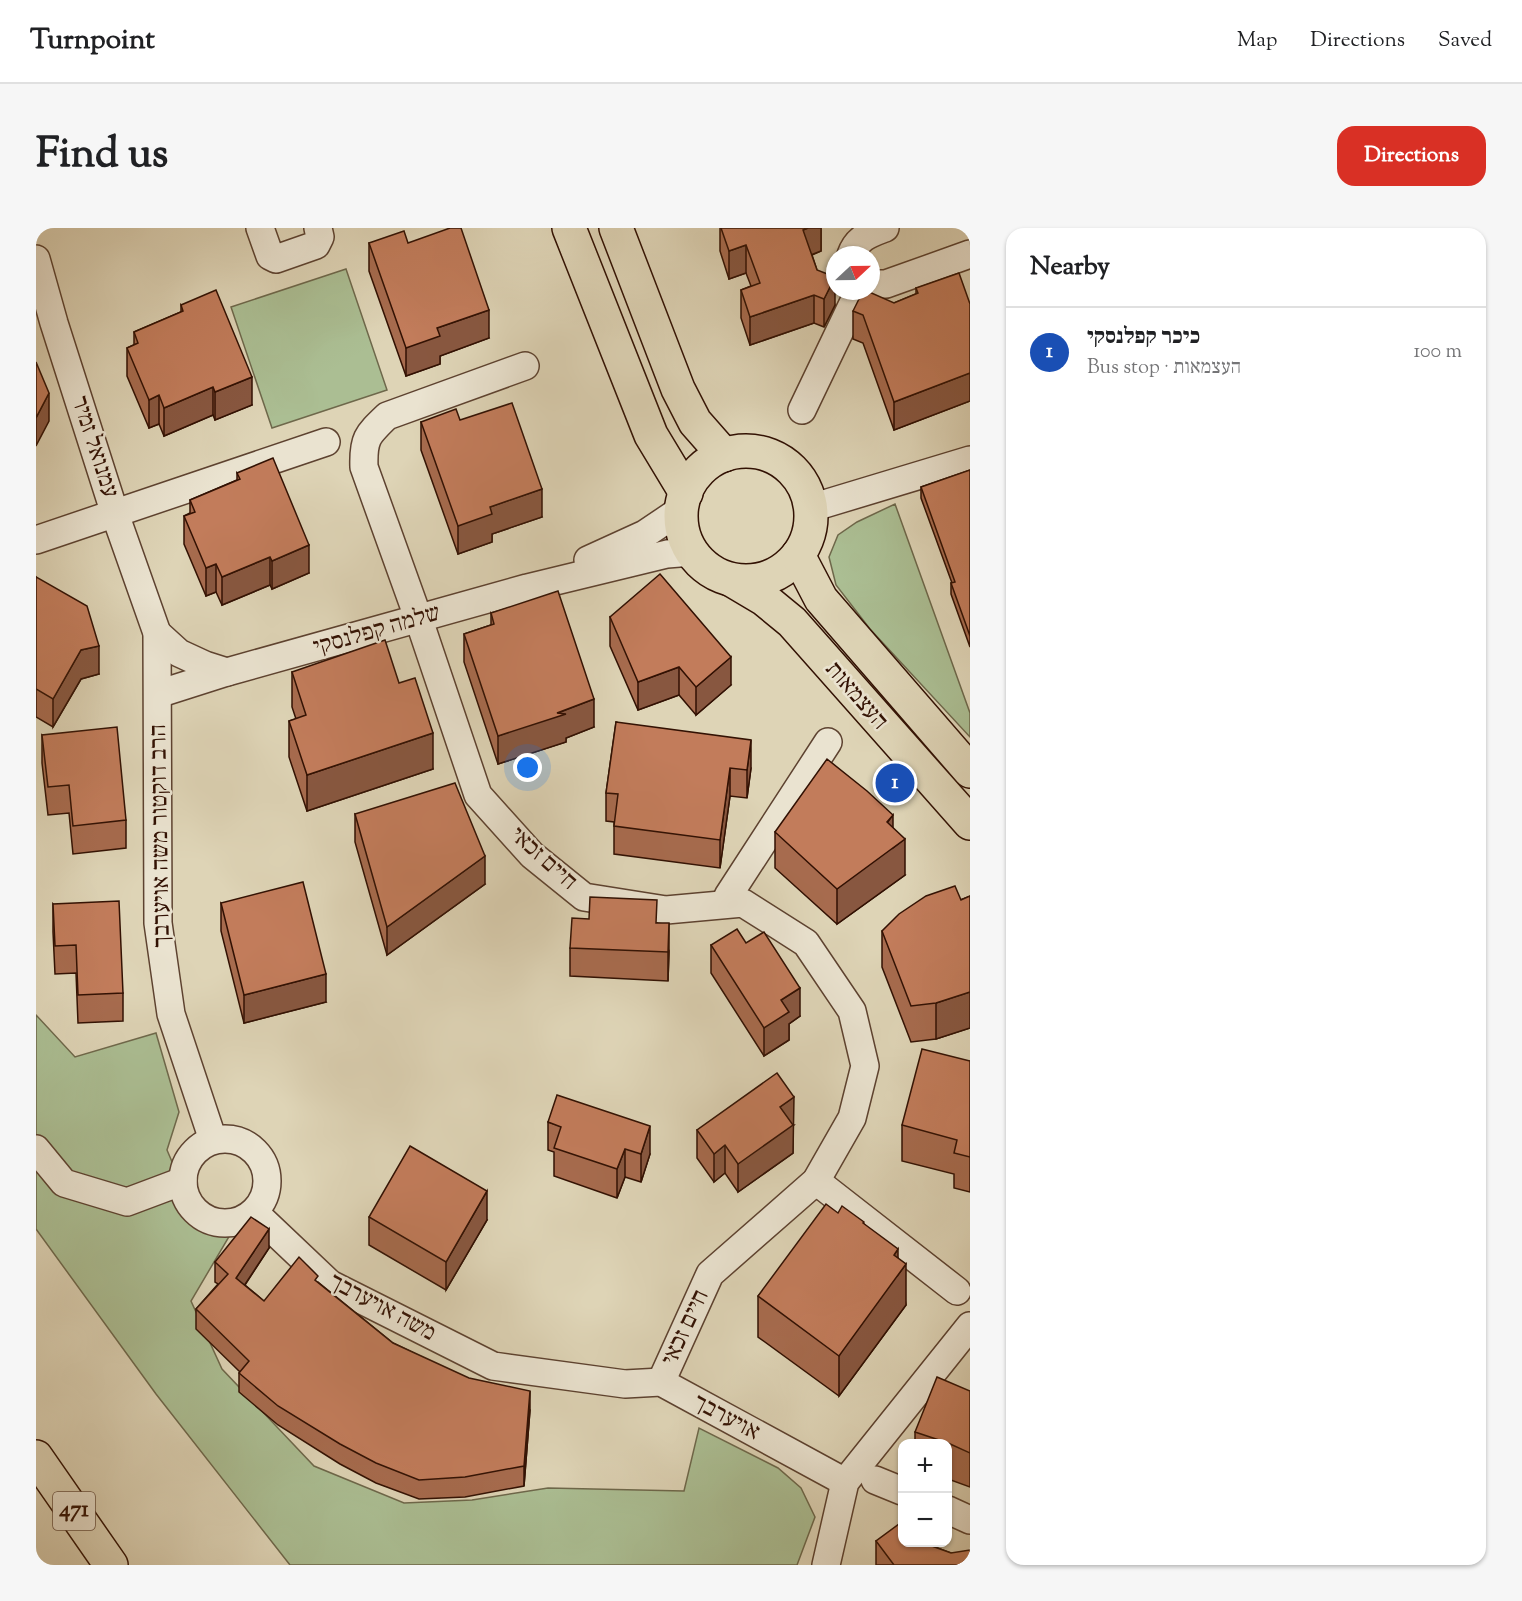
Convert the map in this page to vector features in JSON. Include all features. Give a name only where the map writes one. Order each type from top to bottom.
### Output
[{"type":"main road","points":[[568,228],[651,435],[684,501]]},
{"type":"main road","points":[[616,228],[678,389],[695,422],[724,455]]},
{"type":"main road","points":[[743,451],[764,453],[782,462],[796,474],[806,490],[811,508],[811,525],[806,541],[798,555],[785,568],[769,577],[751,581],[732,580],[714,572],[692,552],[682,526],[684,501],[694,477],[708,464],[724,455],[743,451]]},
{"type":"main road","name":"העצמאות","points":[[798,555],[821,599],[970,771]]},
{"type":"main road","name":"העצמאות","points":[[732,580],[764,599],[792,622],[970,823]]},
{"type":"main road","name":"471","points":[[36,1457],[111,1565]]},
{"type":"street","points":[[261,228],[270,256],[276,259],[316,245],[320,237],[318,228]]},
{"type":"street","points":[[854,246],[863,236],[885,228]]},
{"type":"street","points":[[880,284],[886,284],[970,254]]},
{"type":"street","name":"עמנואל זמיר","points":[[36,259],[115,514],[157,633]]},
{"type":"street","points":[[802,410],[855,300]]},
{"type":"street","name":"חיים זכאי","points":[[525,366],[387,416],[363,445],[363,467],[419,620],[478,795],[532,855],[584,897],[666,910],[743,903],[806,943],[852,1011],[865,1066],[852,1118],[816,1181],[710,1274],[661,1383]]},
{"type":"street","points":[[36,540],[326,442]]},
{"type":"street","points":[[811,508],[970,460]]},
{"type":"street","name":"שלמה קפלנסקי","points":[[527,588],[634,539],[661,524],[684,501]]},
{"type":"street","name":"שלמה קפלנסקי","points":[[158,694],[227,672],[527,588],[667,554],[692,552]]},
{"type":"street","points":[[157,633],[179,653],[227,672]]},
{"type":"street","name":"הרב דוקטור משה אויערבך","points":[[157,633],[159,923],[171,1014],[213,1140]]},
{"type":"street","points":[[728,896],[828,742]]},
{"type":"street","points":[[227,1138],[240,1141],[253,1148],[262,1160],[267,1173],[267,1187],[263,1201],[254,1212],[242,1220],[228,1224],[214,1222],[201,1216],[185,1196],[183,1182],[185,1168],[191,1156],[201,1146],[213,1140],[227,1138]]},
{"type":"street","points":[[36,1149],[64,1183],[127,1202],[183,1182]]},
{"type":"street","points":[[816,1181],[957,1291]]},
{"type":"street","name":"משה אויערבך","points":[[254,1212],[330,1284],[493,1366]]},
{"type":"street","points":[[826,1565],[845,1482],[970,1326]]},
{"type":"street","name":"אויערבך","points":[[493,1366],[625,1384],[661,1383],[845,1482]]},
{"type":"street","points":[[874,1480],[898,1489]]},
{"type":"street","points":[[952,1512],[970,1520]]},
{"type":"green space","points":[[346,269],[387,390],[272,428],[231,307]]},
{"type":"green space","points":[[895,504],[970,713],[970,737],[870,629],[836,585],[829,557],[838,535],[857,522]]},
{"type":"green space","points":[[36,1015],[75,1057],[156,1033],[179,1112],[167,1150],[190,1204],[230,1235],[191,1301],[222,1369],[314,1466],[404,1503],[472,1500],[548,1488],[684,1491],[699,1428],[778,1468],[801,1488],[815,1517],[797,1565],[290,1565],[156,1394],[36,1229]]},
{"type":"building","points":[[450,228],[461,228],[489,310],[437,328],[440,336],[406,348],[369,243],[404,231],[408,243]]},
{"type":"building","points":[[721,228],[808,228],[803,230],[817,270],[826,274],[826,295],[824,299],[814,295],[750,317],[741,290],[760,283],[746,245],[729,251]]},
{"type":"building","points":[[959,273],[970,304],[970,373],[894,402],[863,315],[853,311],[858,300],[880,300],[880,297],[894,303],[918,293],[916,288]]},
{"type":"building","points":[[216,290],[252,377],[215,392],[213,387],[164,408],[159,395],[149,400],[127,348],[138,343],[134,332],[183,311],[181,305]]},
{"type":"building","points":[[36,362],[49,393],[36,418]]},
{"type":"building","points":[[512,403],[542,489],[490,507],[492,514],[458,526],[421,422],[456,409],[460,420]]},
{"type":"building","points":[[273,458],[309,545],[272,561],[270,557],[222,577],[216,564],[206,568],[184,516],[195,512],[190,500],[240,479],[237,473]]},
{"type":"building","points":[[970,470],[970,636],[951,583],[955,582],[921,487]]},
{"type":"building","points":[[660,574],[731,657],[696,687],[679,667],[638,682],[610,617]]},
{"type":"building","points":[[36,577],[87,606],[99,646],[81,650],[53,699],[36,689]]},
{"type":"building","points":[[558,591],[594,699],[557,713],[566,714],[498,736],[464,634],[494,624],[491,613]]},
{"type":"building","points":[[385,640],[399,683],[415,678],[433,733],[307,775],[289,721],[306,715],[292,672]]},
{"type":"building","points":[[616,722],[751,740],[747,770],[730,768],[720,840],[614,826],[618,794],[606,793]]},
{"type":"building","points":[[117,727],[126,820],[73,826],[69,785],[48,787],[42,735]]},
{"type":"building","points":[[827,759],[893,815],[887,822],[905,839],[837,889],[775,832]]},
{"type":"building","points":[[455,783],[485,856],[387,927],[355,814]]},
{"type":"building","points":[[303,882],[326,974],[244,995],[221,903]]},
{"type":"building","points":[[955,886],[961,900],[970,896],[970,992],[936,1003],[911,1006],[882,931],[899,914],[926,896]]},
{"type":"building","points":[[590,897],[657,900],[656,923],[669,923],[668,952],[570,948],[572,918],[589,919]]},
{"type":"building","points":[[119,901],[123,993],[78,995],[76,945],[55,946],[53,904]]},
{"type":"building","points":[[737,929],[746,943],[764,932],[800,988],[781,1000],[789,1012],[764,1028],[711,945]]},
{"type":"building","points":[[922,1049],[970,1061],[970,1157],[954,1153],[957,1140],[902,1125]]},
{"type":"building","points":[[777,1073],[794,1097],[780,1107],[793,1125],[738,1164],[725,1145],[714,1154],[697,1130]]},
{"type":"building","points":[[557,1095],[650,1126],[641,1154],[625,1149],[617,1169],[554,1148],[561,1127],[548,1122]]},
{"type":"building","points":[[410,1146],[487,1191],[446,1262],[369,1217]]},
{"type":"building","points":[[826,1204],[838,1213],[842,1206],[864,1222],[898,1249],[894,1255],[906,1264],[839,1356],[758,1296]]},
{"type":"building","points":[[251,1217],[269,1229],[236,1278],[264,1301],[299,1257],[318,1276],[315,1280],[393,1343],[469,1378],[530,1391],[524,1466],[465,1477],[419,1480],[376,1463],[340,1444],[278,1406],[239,1373],[249,1361],[196,1309],[228,1274],[215,1262]]},
{"type":"building","points":[[937,1377],[970,1391],[970,1453],[952,1445],[952,1439],[936,1439],[915,1432]]},
{"type":"building","points":[[898,1525],[898,1547],[935,1547],[951,1553],[970,1550],[970,1565],[894,1565],[876,1541]]},
{"type":"place","name":"כיכר קפלנסקי","points":[[895,783]]}]
